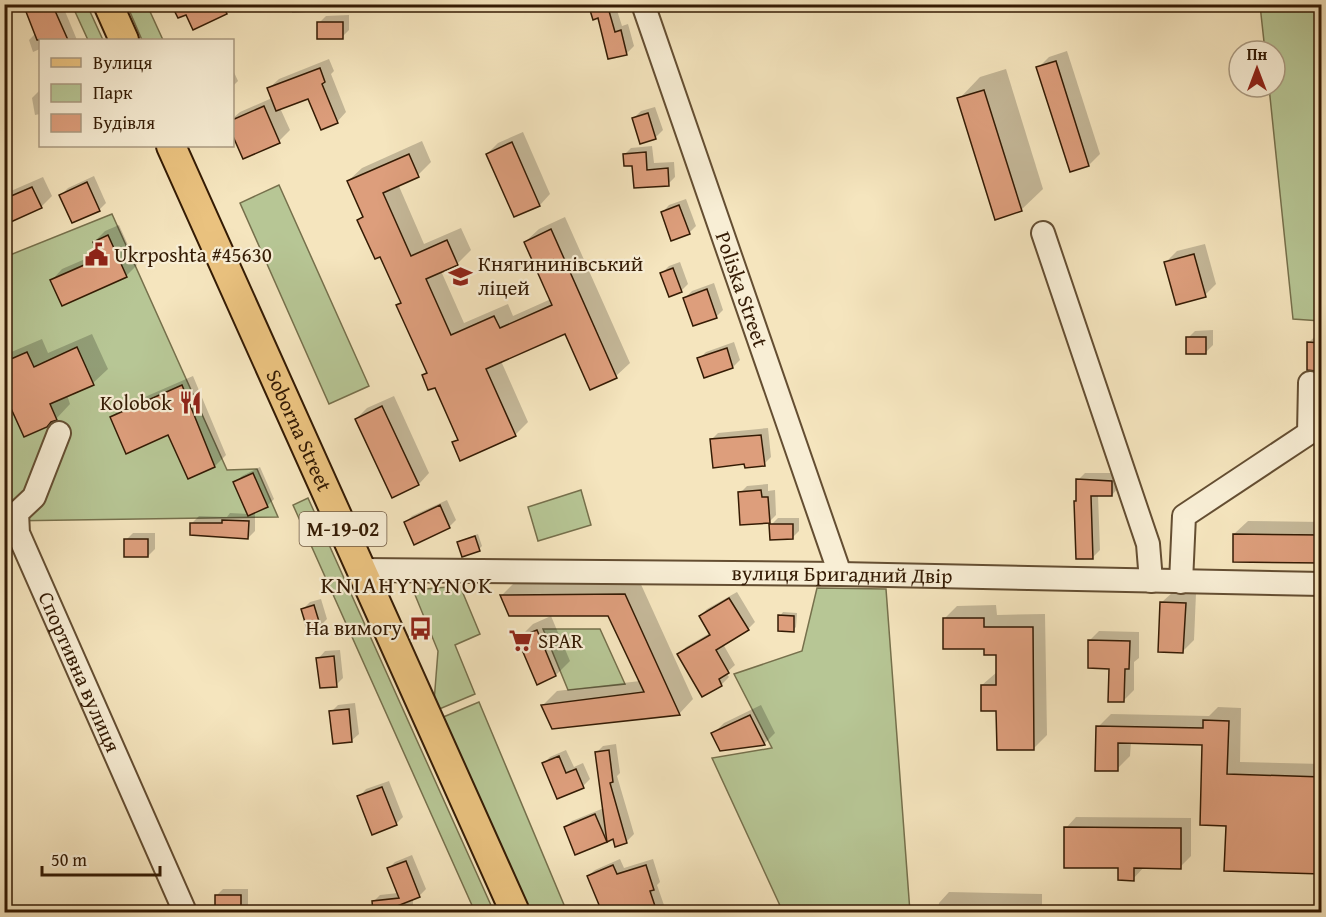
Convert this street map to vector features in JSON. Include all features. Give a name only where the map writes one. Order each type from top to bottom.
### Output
[{"type":"main road","points":[[108,4],[124,39]]},
{"type":"main road","name":"Soborna Street","points":[[171,147],[515,912]]},
{"type":"street","name":"Poliska Street","points":[[643,4],[840,574]]},
{"type":"street","points":[[1043,233],[1148,544],[1150,581]]},
{"type":"street","points":[[1181,582],[1184,516],[1309,433],[1310,383]]},
{"type":"street","name":"Спортивна вулиця","points":[[59,433],[34,497],[17,513],[18,533],[185,912]]},
{"type":"street","name":"вулиця Бригадний Двір","points":[[362,570],[840,574],[1322,584]]},
{"type":"green space","points":[[72,5],[87,5],[103,39],[88,39]]},
{"type":"green space","points":[[127,5],[147,5],[163,39],[142,39]]},
{"type":"green space","points":[[1260,5],[1321,5],[1321,321],[1293,319],[1270,99],[1287,99],[1287,39],[1264,39]]},
{"type":"green space","points":[[279,185],[369,386],[329,404],[240,203]]},
{"type":"green space","points":[[112,214],[227,470],[257,469],[278,517],[5,521],[5,257]]},
{"type":"green space","points":[[581,490],[591,525],[538,541],[528,507]]},
{"type":"green space","points":[[308,498],[494,912],[475,912],[293,505]]},
{"type":"green space","points":[[460,586],[480,634],[455,645],[475,694],[437,710],[434,702],[438,651],[413,590]]},
{"type":"green space","points":[[817,588],[886,589],[910,912],[783,912],[712,758],[772,748],[734,674],[802,651]]},
{"type":"green space","points":[[543,629],[600,629],[625,684],[568,690]]},
{"type":"green space","points":[[479,702],[567,912],[528,912],[441,718]]},
{"type":"building","points":[[23,4],[52,4],[68,39],[37,40]]},
{"type":"building","points":[[171,4],[222,4],[227,14],[193,30],[186,15],[178,18]]},
{"type":"building","points":[[607,4],[615,32],[621,30],[627,55],[608,59],[598,18],[593,20],[589,7]]},
{"type":"building","points":[[317,22],[343,22],[343,39],[317,39]]},
{"type":"building","points":[[1056,61],[1089,166],[1070,172],[1036,67]]},
{"type":"building","points":[[320,68],[325,82],[322,84],[338,123],[321,130],[308,99],[276,111],[267,88]]},
{"type":"building","points":[[984,90],[1022,211],[995,220],[957,98]]},
{"type":"building","points":[[264,106],[280,143],[243,159],[234,139],[234,119]]},
{"type":"building","points":[[648,113],[656,139],[640,144],[632,118]]},
{"type":"building","points":[[512,142],[540,206],[514,217],[486,154]]},
{"type":"building","points":[[646,152],[647,170],[668,168],[669,186],[634,188],[632,166],[624,166],[623,154]]},
{"type":"building","points":[[409,154],[419,177],[383,193],[411,256],[447,240],[458,265],[426,279],[451,335],[494,316],[500,328],[552,305],[524,242],[551,229],[617,378],[590,390],[565,334],[486,369],[516,436],[460,461],[452,442],[458,440],[435,388],[428,390],[422,375],[427,373],[396,305],[401,303],[380,257],[375,259],[357,220],[363,217],[347,181]]},
{"type":"building","points":[[87,182],[100,211],[72,223],[59,195]]},
{"type":"building","points":[[32,187],[42,208],[4,225],[4,199]]},
{"type":"building","points":[[679,205],[690,234],[671,241],[661,212]]},
{"type":"building","points":[[108,235],[127,277],[62,306],[50,280],[100,258],[93,242]]},
{"type":"building","points":[[1194,254],[1206,297],[1176,305],[1164,262]]},
{"type":"building","points":[[673,268],[682,292],[669,297],[660,273]]},
{"type":"building","points":[[707,289],[717,318],[693,326],[683,298]]},
{"type":"building","points":[[1186,337],[1206,337],[1206,354],[1186,354]]},
{"type":"building","points":[[1307,342],[1322,343],[1322,375],[1316,371],[1307,370]]},
{"type":"building","points":[[77,347],[94,385],[50,404],[57,420],[24,437],[4,393],[4,362],[27,352],[34,367]]},
{"type":"building","points":[[727,348],[733,368],[704,378],[697,358]]},
{"type":"building","points":[[182,385],[215,467],[188,479],[168,435],[126,454],[110,417]]},
{"type":"building","points":[[382,406],[419,485],[392,498],[355,419]]},
{"type":"building","points":[[761,435],[765,466],[745,468],[744,464],[713,468],[710,439]]},
{"type":"building","points":[[253,473],[268,507],[248,516],[233,482]]},
{"type":"building","points":[[1076,479],[1112,481],[1112,496],[1091,496],[1093,559],[1076,559],[1074,501],[1076,501]]},
{"type":"building","points":[[761,490],[762,497],[768,497],[770,523],[740,525],[738,492]]},
{"type":"building","points":[[440,505],[450,528],[414,545],[404,522]]},
{"type":"building","points":[[222,520],[249,521],[248,539],[190,535],[190,523],[222,523]]},
{"type":"building","points":[[769,524],[793,524],[793,539],[770,540]]},
{"type":"building","points":[[1233,534],[1322,535],[1322,563],[1233,562]]},
{"type":"building","points":[[475,536],[480,551],[462,557],[457,542]]},
{"type":"building","points":[[124,539],[148,539],[148,557],[124,557]]},
{"type":"building","points":[[625,594],[680,715],[552,729],[541,705],[644,692],[608,616],[509,616],[500,595]]},
{"type":"building","points":[[729,598],[749,630],[716,650],[729,673],[719,679],[722,686],[702,697],[677,654],[710,635],[699,616]]},
{"type":"building","points":[[1160,602],[1186,603],[1183,653],[1158,652]]},
{"type":"building","points":[[314,605],[321,628],[308,632],[301,609]]},
{"type":"building","points":[[778,615],[794,616],[794,632],[778,631]]},
{"type":"building","points":[[943,618],[984,618],[984,627],[1033,627],[1034,750],[997,750],[996,711],[981,711],[981,685],[996,685],[996,655],[984,655],[984,649],[943,649]]},
{"type":"building","points":[[537,630],[556,676],[537,685],[517,638]]},
{"type":"building","points":[[1088,640],[1130,641],[1129,669],[1125,669],[1124,702],[1108,702],[1109,669],[1088,668]]},
{"type":"building","points":[[334,656],[337,687],[320,688],[316,658]]},
{"type":"building","points":[[349,709],[352,742],[333,744],[329,711]]},
{"type":"building","points":[[750,715],[765,745],[720,751],[711,733]]},
{"type":"building","points":[[1203,720],[1229,721],[1227,774],[1322,777],[1322,874],[1224,871],[1226,826],[1200,825],[1202,745],[1118,743],[1118,771],[1095,771],[1096,726],[1203,728]]},
{"type":"building","points":[[609,750],[613,782],[610,783],[627,843],[615,847],[613,839],[607,842],[595,752]]},
{"type":"building","points":[[559,756],[566,773],[576,769],[584,788],[557,799],[542,763]]},
{"type":"building","points":[[382,787],[397,825],[372,835],[357,796]]},
{"type":"building","points":[[595,814],[607,842],[575,855],[564,827]]},
{"type":"building","points":[[1064,827],[1181,828],[1181,869],[1134,868],[1134,881],[1118,880],[1118,868],[1064,868]]},
{"type":"building","points":[[406,861],[420,897],[387,910],[387,912],[373,912],[372,901],[399,898],[387,868]]},
{"type":"building","points":[[613,865],[617,874],[646,865],[654,890],[650,891],[657,912],[602,912],[587,876]]},
{"type":"building","points":[[215,895],[241,895],[241,912],[215,912]]},
{"type":"place","name":"Ukrposhta #45630","points":[[96,255]]},
{"type":"place","name":"Княгининівський ліцей","points":[[460,276]]},
{"type":"place","name":"Kolobok","points":[[190,403]]},
{"type":"place","name":"На вимогу","points":[[420,628]]},
{"type":"place","name":"SPAR","points":[[520,641]]},
{"type":"district","name":"KNIAHYNYNOK","points":[[407,585]]}]
